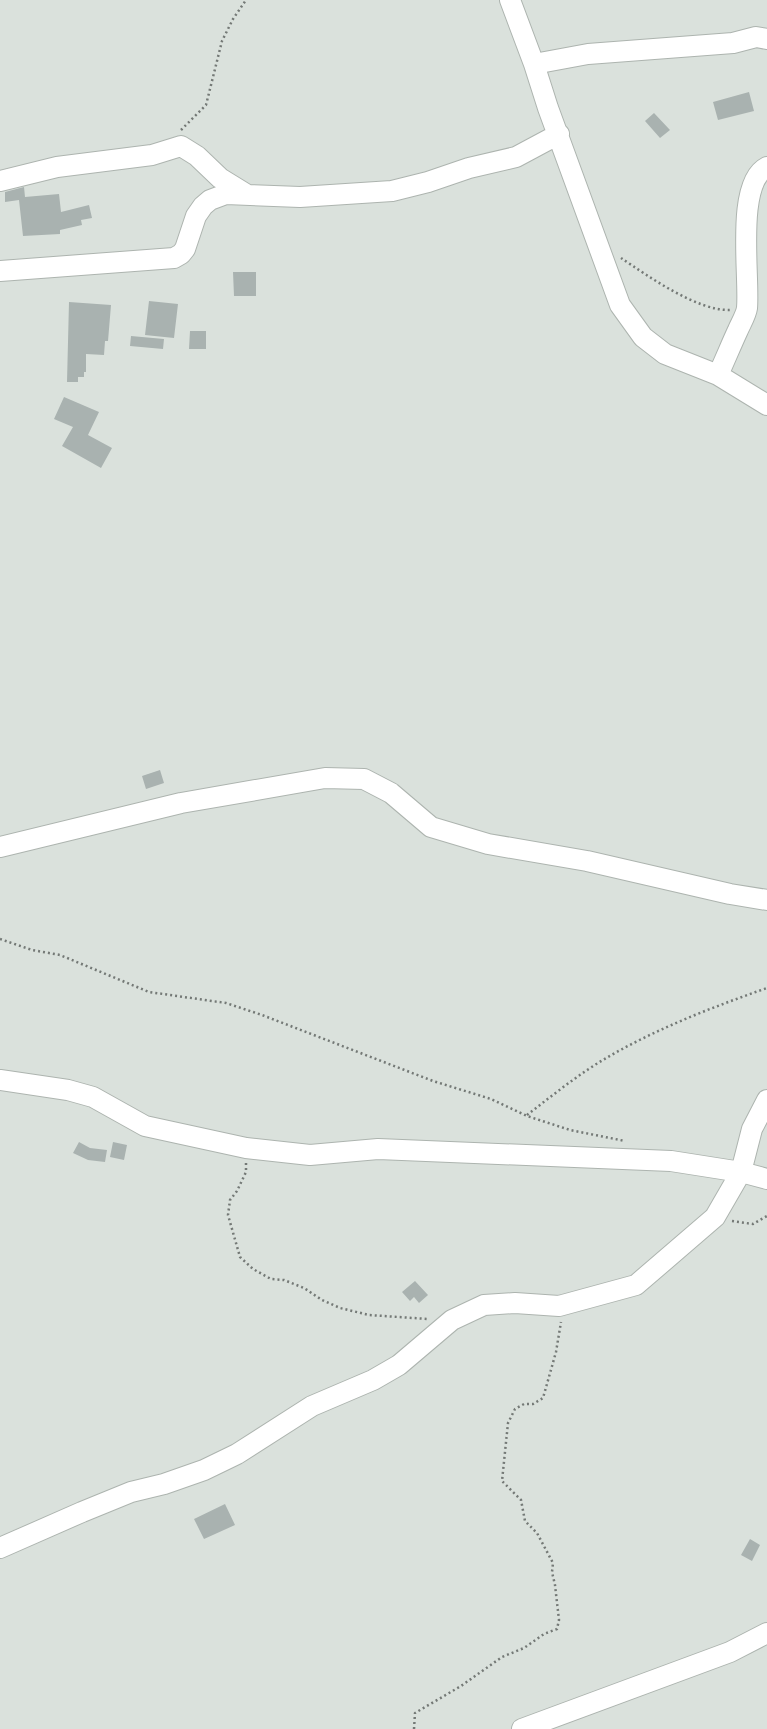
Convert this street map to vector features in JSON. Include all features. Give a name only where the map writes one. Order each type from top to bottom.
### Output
[{"type":"street","points":[[510,0],[620,305],[643,337],[665,354],[718,375],[767,405]]},
{"type":"street","points":[[534,64],[588,54],[733,43],[756,38],[767,39]]},
{"type":"street","points":[[0,271],[174,258],[181,254],[185,249],[196,216],[210,200],[226,194],[300,197],[392,192],[469,168],[516,157],[558,134]]},
{"type":"street","points":[[0,182],[57,167],[152,156],[181,146],[197,156],[220,178],[246,194]]},
{"type":"street","points":[[718,375],[747,309],[746,250],[752,186],[762,170],[767,167]]},
{"type":"street","points":[[0,847],[181,803],[324,778],[364,779],[390,793],[431,827],[488,844],[587,861],[730,894],[767,900]]},
{"type":"street","points":[[0,1080],[68,1090],[93,1097],[145,1126],[246,1148],[310,1155],[378,1149],[671,1161],[741,1172],[767,1179]]},
{"type":"street","points":[[0,1548],[103,1503],[131,1492],[164,1484],[204,1470],[237,1454],[312,1406],[373,1380],[399,1365],[452,1320],[484,1305],[515,1303],[559,1306],[636,1285],[715,1217],[741,1172],[752,1129],[767,1100]]},
{"type":"street","points":[[522,1729],[730,1652],[767,1633]]},
{"type":"path","points":[[176,135],[206,105],[222,41],[233,19],[246,0]]},
{"type":"path","points":[[597,242],[666,288],[718,310],[747,309]]},
{"type":"path","points":[[0,939],[32,950],[60,955],[149,992],[226,1003],[262,1015],[433,1081],[492,1099],[527,1116],[570,1130],[629,1142]]},
{"type":"path","points":[[527,1116],[608,1057],[667,1027],[767,988]]},
{"type":"path","points":[[246,1148],[246,1172],[230,1200],[228,1215],[240,1257],[253,1269],[270,1279],[284,1280],[304,1288],[322,1300],[340,1308],[369,1314],[452,1320]]},
{"type":"path","points":[[715,1217],[753,1224],[767,1216]]},
{"type":"path","points":[[414,1729],[415,1713],[461,1686],[502,1657],[524,1648],[544,1634],[558,1629],[559,1620],[555,1584],[552,1572],[553,1563],[537,1532],[525,1521],[522,1500],[502,1481],[508,1423],[514,1409],[524,1404],[533,1404],[543,1398],[547,1387],[549,1372],[556,1352],[562,1318],[559,1306]]},
{"type":"building","points":[[749,92],[754,111],[718,120],[713,102]]},
{"type":"building","points":[[654,113],[670,130],[660,138],[645,121]]},
{"type":"building","points":[[24,187],[25,197],[59,194],[61,212],[89,205],[92,218],[81,220],[82,225],[60,230],[60,234],[23,236],[19,200],[5,202],[5,192]]},
{"type":"building","points":[[233,272],[256,272],[256,296],[234,296]]},
{"type":"building","points":[[149,301],[178,304],[174,338],[145,335]]},
{"type":"building","points":[[69,302],[111,305],[108,341],[105,341],[104,355],[86,354],[86,372],[84,372],[84,377],[78,377],[78,382],[67,382]]},
{"type":"building","points":[[190,331],[206,331],[206,349],[189,349]]},
{"type":"building","points":[[131,336],[164,339],[163,349],[130,346]]},
{"type":"building","points":[[64,397],[99,412],[88,435],[112,448],[101,468],[62,446],[73,427],[54,419]]},
{"type":"building","points":[[160,770],[164,783],[146,789],[142,776]]},
{"type":"building","points":[[79,1142],[90,1148],[107,1150],[105,1162],[88,1160],[73,1153]]},
{"type":"building","points":[[113,1142],[127,1145],[124,1160],[110,1157]]},
{"type":"building","points":[[415,1281],[428,1295],[419,1303],[414,1297],[410,1301],[402,1292]]},
{"type":"building","points":[[225,1504],[235,1525],[204,1539],[194,1519]]},
{"type":"building","points":[[750,1539],[760,1545],[752,1561],[741,1555]]}]
